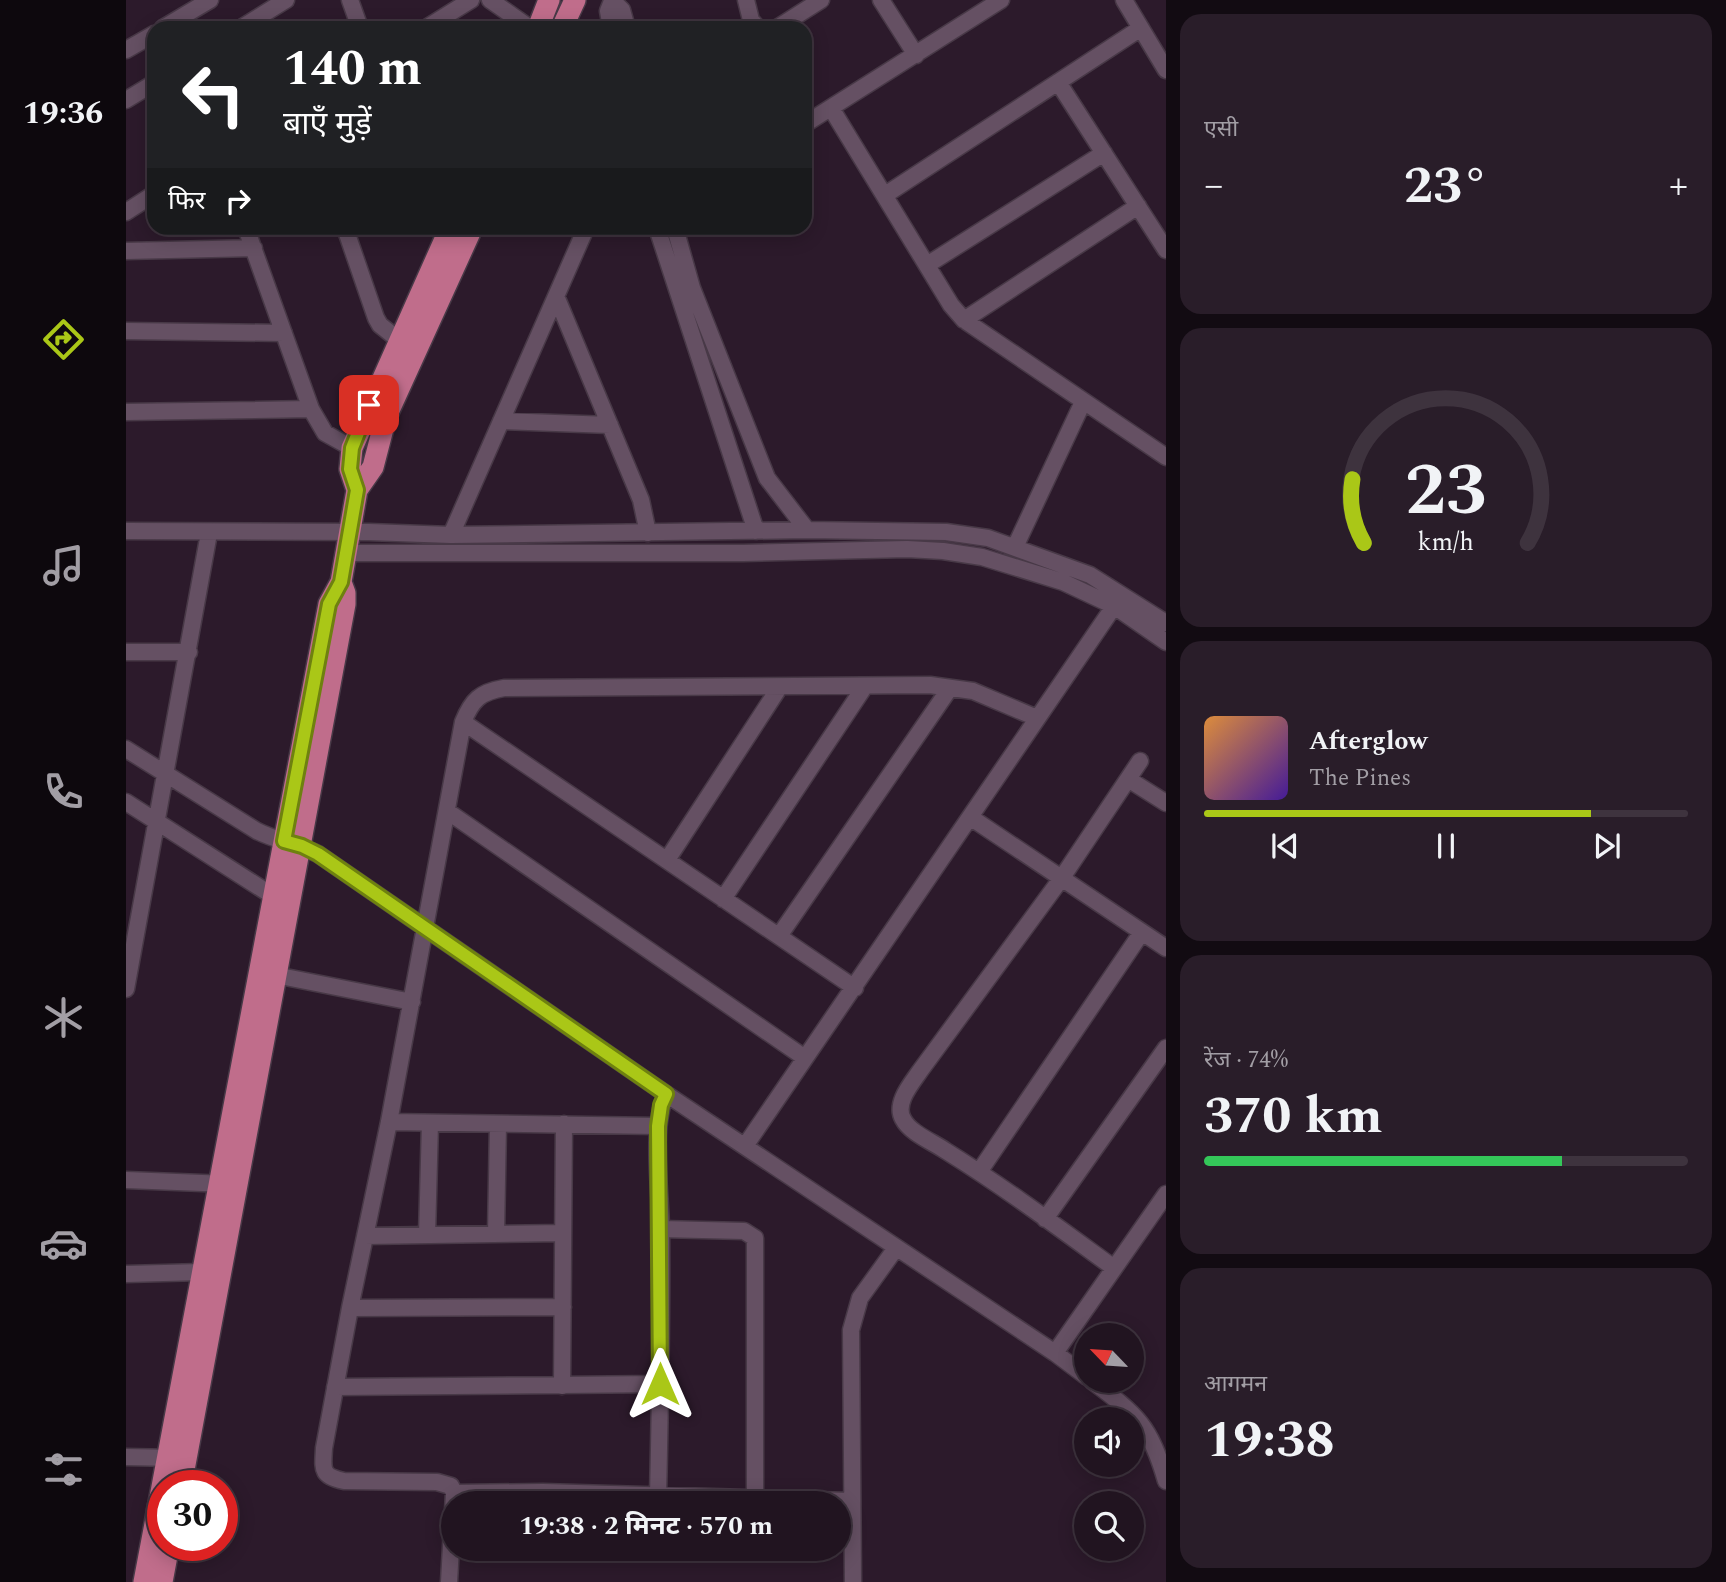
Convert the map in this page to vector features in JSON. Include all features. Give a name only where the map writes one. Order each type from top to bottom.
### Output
[{"type":"main road","points":[[541,21],[550,0]]},
{"type":"main road","points":[[565,21],[575,0]]},
{"type":"main road","points":[[357,490],[350,469],[352,448],[447,235]]},
{"type":"main road","points":[[144,1582],[177,1458],[281,899],[345,604],[341,582],[357,490],[373,467],[386,417],[469,235]]},
{"type":"main road","points":[[179,1470],[177,1458],[202,1272],[228,1184]]},
{"type":"main road","points":[[162,1582],[166,1561]]},
{"type":"street","points":[[175,21],[210,0]]},
{"type":"street","points":[[252,21],[286,0]]},
{"type":"street","points":[[350,0],[358,21]]},
{"type":"street","points":[[437,21],[471,0]]},
{"type":"street","points":[[490,0],[520,21]]},
{"type":"street","points":[[610,21],[608,11],[612,0],[622,10],[625,21]]},
{"type":"street","points":[[746,0],[752,21]]},
{"type":"street","points":[[788,21],[821,0]]},
{"type":"street","points":[[881,0],[916,55]]},
{"type":"street","points":[[1124,0],[1166,70]]},
{"type":"street","points":[[812,120],[998,1]]},
{"type":"street","points":[[268,11],[272,21]]},
{"type":"street","points":[[885,195],[1141,28]]},
{"type":"street","points":[[126,50],[147,38]]},
{"type":"street","points":[[1058,82],[1166,250]]},
{"type":"street","points":[[126,100],[147,87]]},
{"type":"street","points":[[831,108],[951,305],[964,320],[1166,457]]},
{"type":"street","points":[[927,265],[1104,153]]},
{"type":"street","points":[[126,212],[147,198]]},
{"type":"street","points":[[964,320],[1138,206]]},
{"type":"street","points":[[249,235],[311,410],[325,433],[352,448]]},
{"type":"street","points":[[347,235],[376,318],[380,325],[400,341]]},
{"type":"street","points":[[451,535],[583,235]]},
{"type":"street","points":[[659,235],[756,531]]},
{"type":"street","points":[[677,235],[692,288],[767,478],[807,530]]},
{"type":"street","points":[[126,251],[254,248]]},
{"type":"street","points":[[556,296],[640,500],[648,533]]},
{"type":"street","points":[[126,331],[284,333]]},
{"type":"street","points":[[1015,547],[1083,402]]},
{"type":"street","points":[[126,412],[311,410]]},
{"type":"street","points":[[501,421],[610,425]]},
{"type":"street","points":[[778,530],[779,552]]},
{"type":"street","points":[[348,542],[451,535],[778,530],[946,532],[988,538],[1090,575],[1166,642]]},
{"type":"street","points":[[126,531],[209,533],[348,542],[779,552],[907,549],[943,551],[982,557],[1063,582],[1117,600],[1166,623]]},
{"type":"street","points":[[126,989],[129,956],[158,823],[209,533]]},
{"type":"street","points":[[745,1146],[1117,600]]},
{"type":"street","points":[[126,652],[189,652]]},
{"type":"street","points":[[453,1491],[451,1486],[444,1483],[332,1479],[325,1474],[323,1467],[335,1387],[426,930],[463,722],[475,699],[488,690],[504,688],[930,685],[972,691],[1037,718]]},
{"type":"street","points":[[723,899],[866,686]]},
{"type":"street","points":[[667,860],[779,688]]},
{"type":"street","points":[[779,936],[950,688]]},
{"type":"street","points":[[463,722],[855,988]]},
{"type":"street","points":[[126,749],[257,831],[293,844],[331,863],[666,1094],[1074,1367]]},
{"type":"street","points":[[1114,1268],[979,1172],[910,1128],[901,1115],[901,1106],[920,1071],[1061,879],[1140,761]]},
{"type":"street","points":[[1128,779],[1166,803]]},
{"type":"street","points":[[126,802],[281,899]]},
{"type":"street","points":[[447,811],[806,1058]]},
{"type":"street","points":[[970,817],[1166,948]]},
{"type":"street","points":[[979,1172],[1142,932]]},
{"type":"street","points":[[267,974],[412,1002]]},
{"type":"street","points":[[1045,1219],[1166,1048]]},
{"type":"street","points":[[658,1491],[661,1228],[658,1126],[661,1105],[666,1094]]},
{"type":"street","points":[[389,1122],[658,1126]]},
{"type":"street","points":[[426,1235],[430,1123]]},
{"type":"street","points":[[496,1234],[498,1124]]},
{"type":"street","points":[[562,1386],[564,1125]]},
{"type":"street","points":[[126,1180],[228,1184]]},
{"type":"street","points":[[1055,1353],[1166,1194]]},
{"type":"street","points":[[661,1228],[744,1231],[755,1238],[755,1491]]},
{"type":"street","points":[[365,1236],[563,1233]]},
{"type":"street","points":[[850,1491],[852,1322],[860,1298],[896,1248]]},
{"type":"street","points":[[126,1274],[202,1272]]},
{"type":"street","points":[[350,1308],[563,1307]]},
{"type":"street","points":[[335,1387],[660,1384]]},
{"type":"street","points":[[1106,1393],[1131,1412],[1146,1429],[1159,1456],[1166,1481]]},
{"type":"street","points":[[126,1457],[177,1458]]},
{"type":"street","points":[[851,1528],[853,1582]]},
{"type":"street","points":[[449,1582],[450,1561]]},
{"type":"route","points":[[369,405],[352,448],[350,469],[357,490],[341,582],[329,604],[284,841],[318,854],[666,1094],[661,1105],[658,1126],[661,1228],[660,1384]]}]
